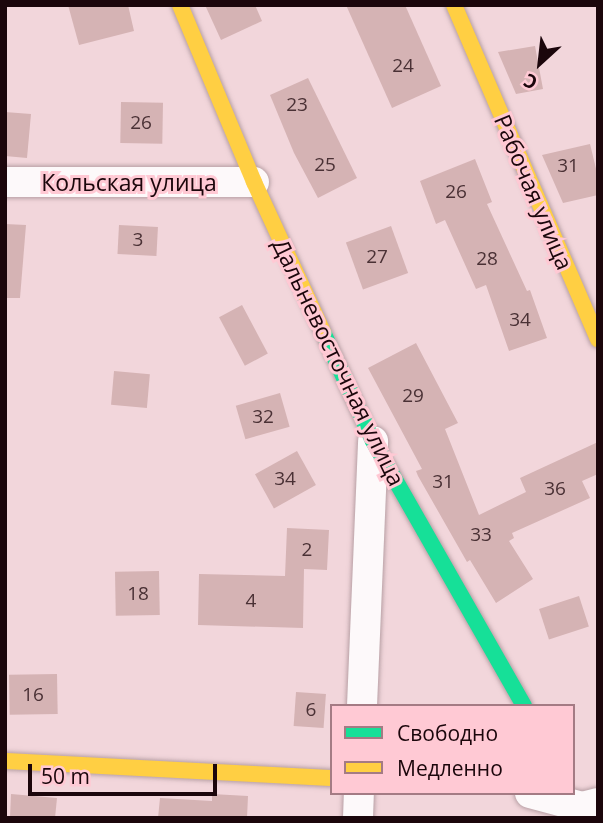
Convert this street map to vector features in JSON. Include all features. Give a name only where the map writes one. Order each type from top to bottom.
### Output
[{"type":"street","name":"Дальневосточная улица","points":[[180,5],[254,182],[373,441],[523,704]]},
{"type":"street","name":"Рабочая улица","points":[[454,5],[598,339]]},
{"type":"street","name":"Кольская улица","points":[[5,182],[254,182]]},
{"type":"street","points":[[362,704],[373,441]]},
{"type":"street","points":[[5,761],[330,778]]},
{"type":"street","points":[[358,818],[359,795]]},
{"type":"street","points":[[539,795],[585,805]]},
{"type":"building","points":[[68,5],[128,5],[134,31],[79,45]]},
{"type":"building","points":[[205,5],[255,5],[262,21],[221,40]]},
{"type":"building","points":[[346,5],[405,5],[441,86],[392,108]]},
{"type":"building","points":[[535,46],[543,89],[516,94],[498,52]]},
{"type":"building","points":[[308,78],[357,178],[318,198],[294,153],[270,95]]},
{"type":"building","points":[[121,102],[163,103],[162,144],[120,143]]},
{"type":"building","points":[[5,112],[31,114],[27,158],[5,156]]},
{"type":"building","points":[[590,144],[598,177],[598,195],[563,203],[542,155]]},
{"type":"building","points":[[475,159],[492,202],[487,204],[527,291],[530,290],[547,338],[509,351],[486,285],[476,289],[445,220],[436,224],[420,181]]},
{"type":"building","points":[[5,224],[26,225],[20,298],[5,298]]},
{"type":"building","points":[[119,225],[158,227],[156,256],[117,254]]},
{"type":"building","points":[[391,226],[408,273],[363,289],[346,242]]},
{"type":"building","points":[[242,305],[268,354],[245,366],[219,317]]},
{"type":"building","points":[[416,343],[458,423],[445,429],[479,515],[526,492],[520,478],[598,442],[598,474],[582,481],[590,498],[512,533],[514,538],[509,541],[533,579],[496,603],[470,560],[467,562],[418,476],[416,471],[422,469],[368,368]]},
{"type":"building","points":[[114,371],[150,374],[147,408],[111,405]]},
{"type":"building","points":[[280,393],[290,427],[245,439],[236,406]]},
{"type":"building","points":[[297,451],[316,485],[274,508],[255,474]]},
{"type":"building","points":[[287,528],[329,530],[327,570],[304,569],[303,628],[198,625],[199,574],[285,576]]},
{"type":"building","points":[[159,571],[160,615],[116,616],[115,572]]},
{"type":"building","points":[[579,596],[589,626],[549,639],[539,609]]},
{"type":"building","points":[[57,674],[58,714],[10,715],[9,675]]},
{"type":"building","points":[[296,692],[326,694],[324,728],[294,726]]},
{"type":"building","points":[[11,794],[57,798],[55,818],[10,818]]},
{"type":"building","points":[[212,794],[248,796],[247,818],[158,818],[160,798],[212,801]]},
{"type":"traffic: fast","points":[[323,332],[373,441],[523,704]]},
{"type":"traffic: slow","points":[[180,5],[254,182],[323,332]]},
{"type":"traffic: slow","points":[[454,5],[598,339]]},
{"type":"traffic: slow","points":[[5,761],[330,778]]}]
